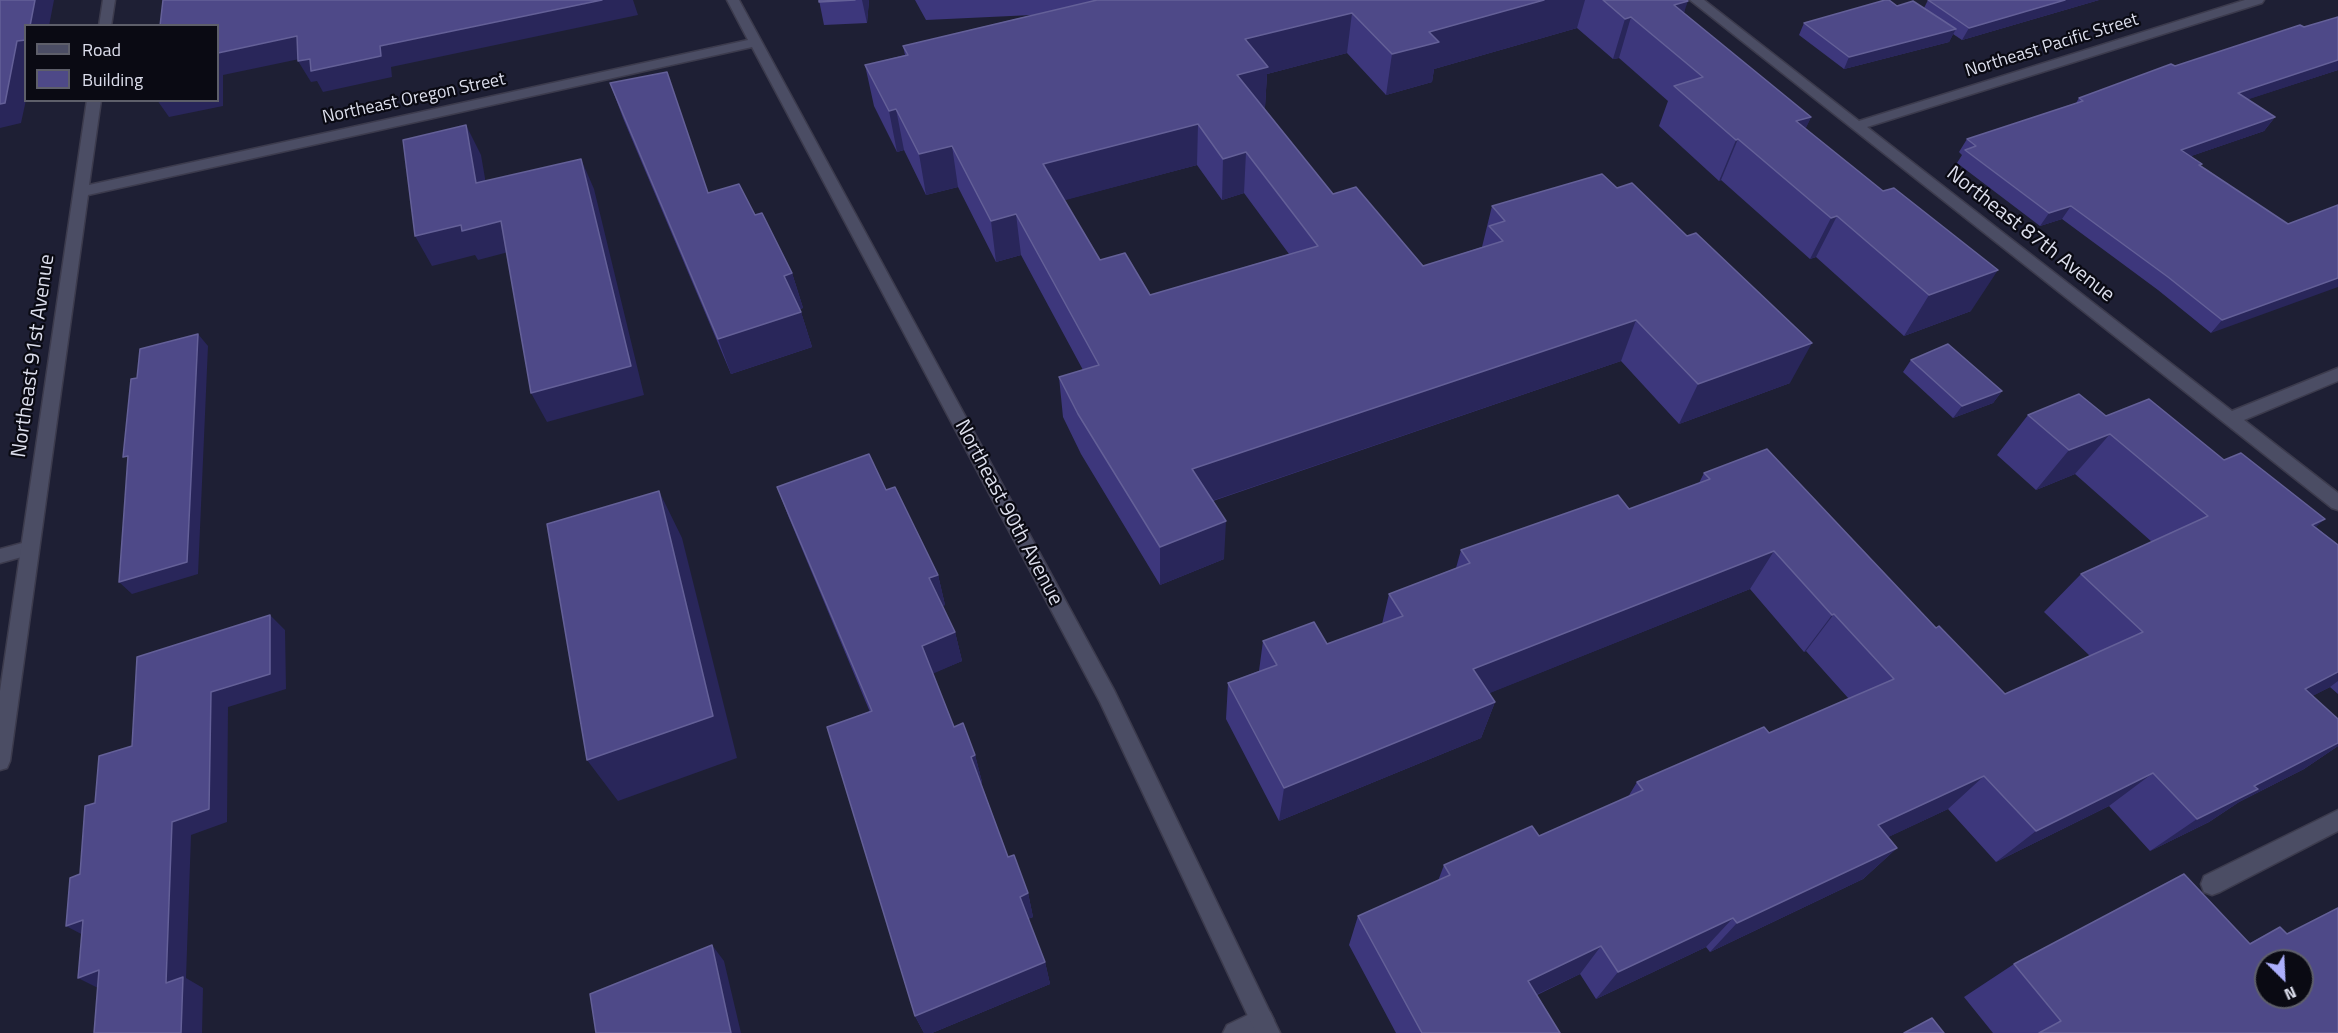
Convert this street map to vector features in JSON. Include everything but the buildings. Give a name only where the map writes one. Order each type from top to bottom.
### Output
[{"type":"street","points":[[105,24],[109,0]]},
{"type":"street","name":"Northeast 90th Avenue","points":[[733,0],[1107,696],[1265,1027]]},
{"type":"street","name":"Northeast 87th Avenue","points":[[1696,0],[2338,503]]},
{"type":"street","name":"Northeast Pacific Street","points":[[1856,126],[2258,0]]},
{"type":"street","name":"Northeast Oregon Street","points":[[80,192],[756,42]]},
{"type":"street","name":"Northeast 91st Avenue","points":[[0,762],[94,102]]},
{"type":"street","points":[[2230,419],[2338,374]]},
{"type":"street","points":[[0,556],[30,548]]},
{"type":"street","points":[[2212,884],[2338,819]]},
{"type":"street","points":[[1235,1033],[1265,1027]]}]
